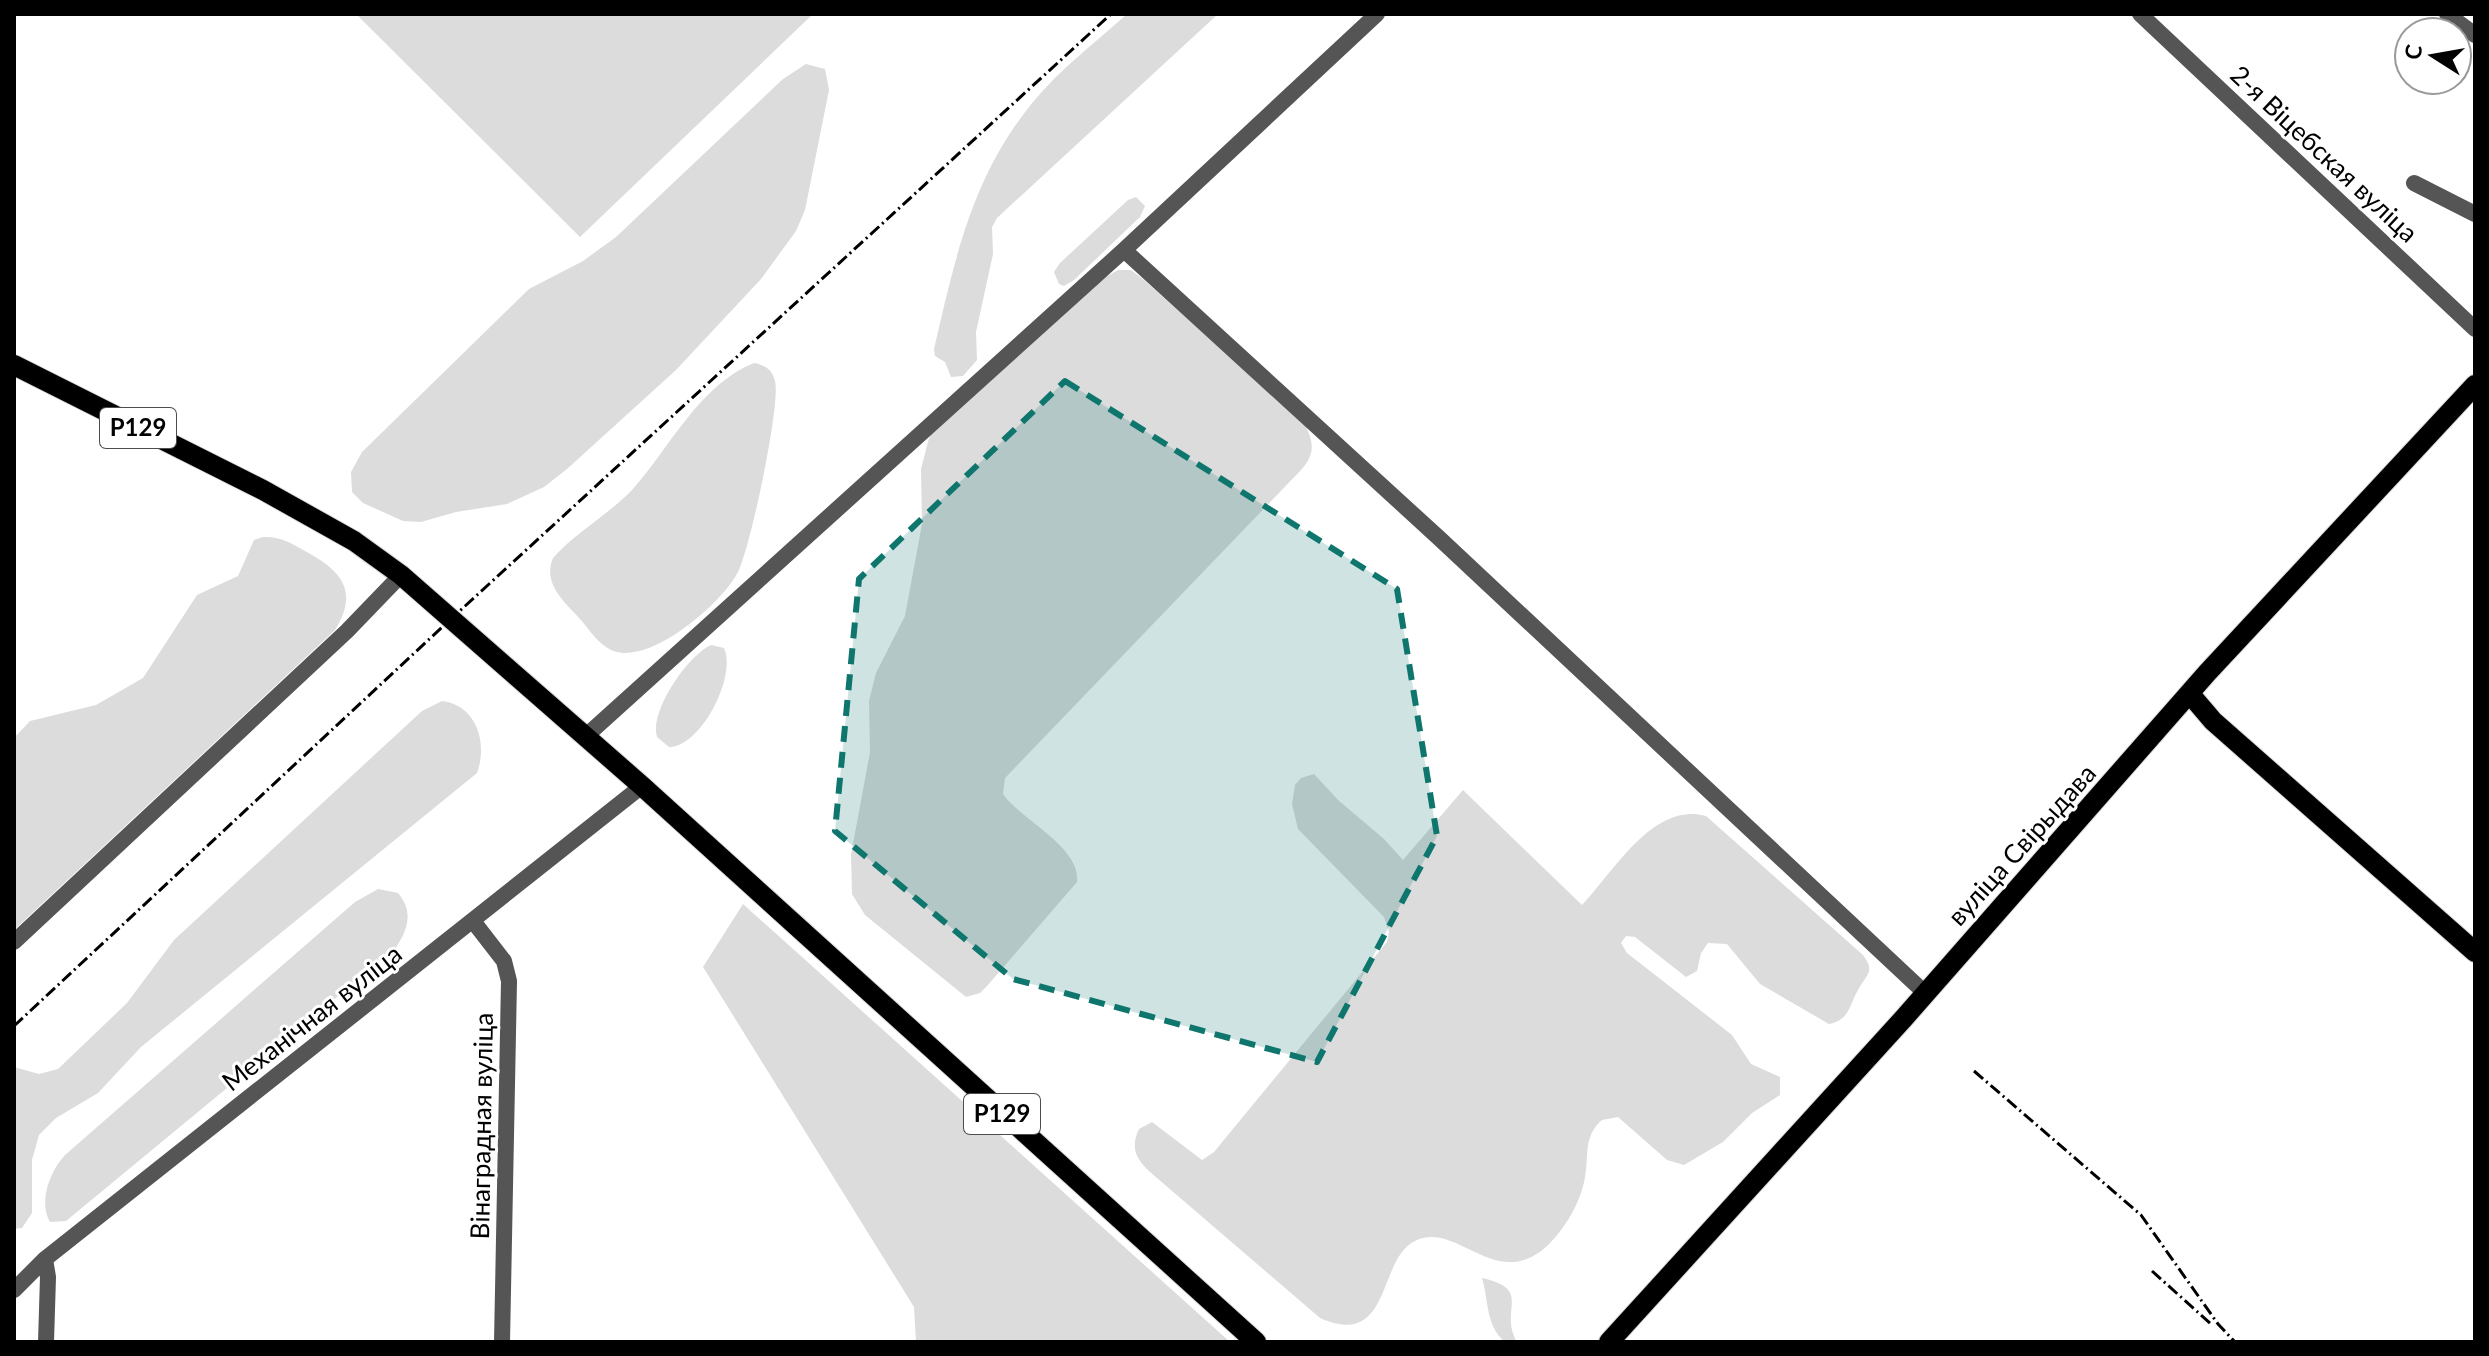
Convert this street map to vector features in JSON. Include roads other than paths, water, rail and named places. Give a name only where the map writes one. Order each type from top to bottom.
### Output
[{"type":"main road","name":"Р129","points":[[14,365],[290,504],[401,575],[642,786],[1256,1342]]},
{"type":"main road","name":"вуліца Свірыдава","points":[[1609,1342],[2190,694],[2475,385]]},
{"type":"main road","points":[[2190,694],[2213,721],[2475,952]]},
{"type":"street","points":[[586,736],[1124,250],[1377,14]]},
{"type":"street","name":"2-я Віцебская вуліца","points":[[2140,14],[2475,329]]},
{"type":"street","points":[[2447,14],[2475,35]]},
{"type":"street","name":"2-я Віцебская вуліца","points":[[2414,183],[2475,214]]},
{"type":"street","points":[[1124,250],[1925,993]]},
{"type":"street","points":[[14,942],[347,631],[401,575]]},
{"type":"street","name":"Механічная вуліца","points":[[14,1290],[45,1259],[642,786]]},
{"type":"street","name":"Вінаградная вуліца","points":[[473,921],[504,961],[509,981],[502,1342]]},
{"type":"street","points":[[45,1259],[48,1277],[46,1342]]},
{"type":"railway","points":[[14,1026],[452,618],[1111,14]]},
{"type":"railway","points":[[1974,1071],[2141,1215],[2218,1324],[2235,1342]]},
{"type":"railway","points":[[2152,1271],[2212,1325]]}]
